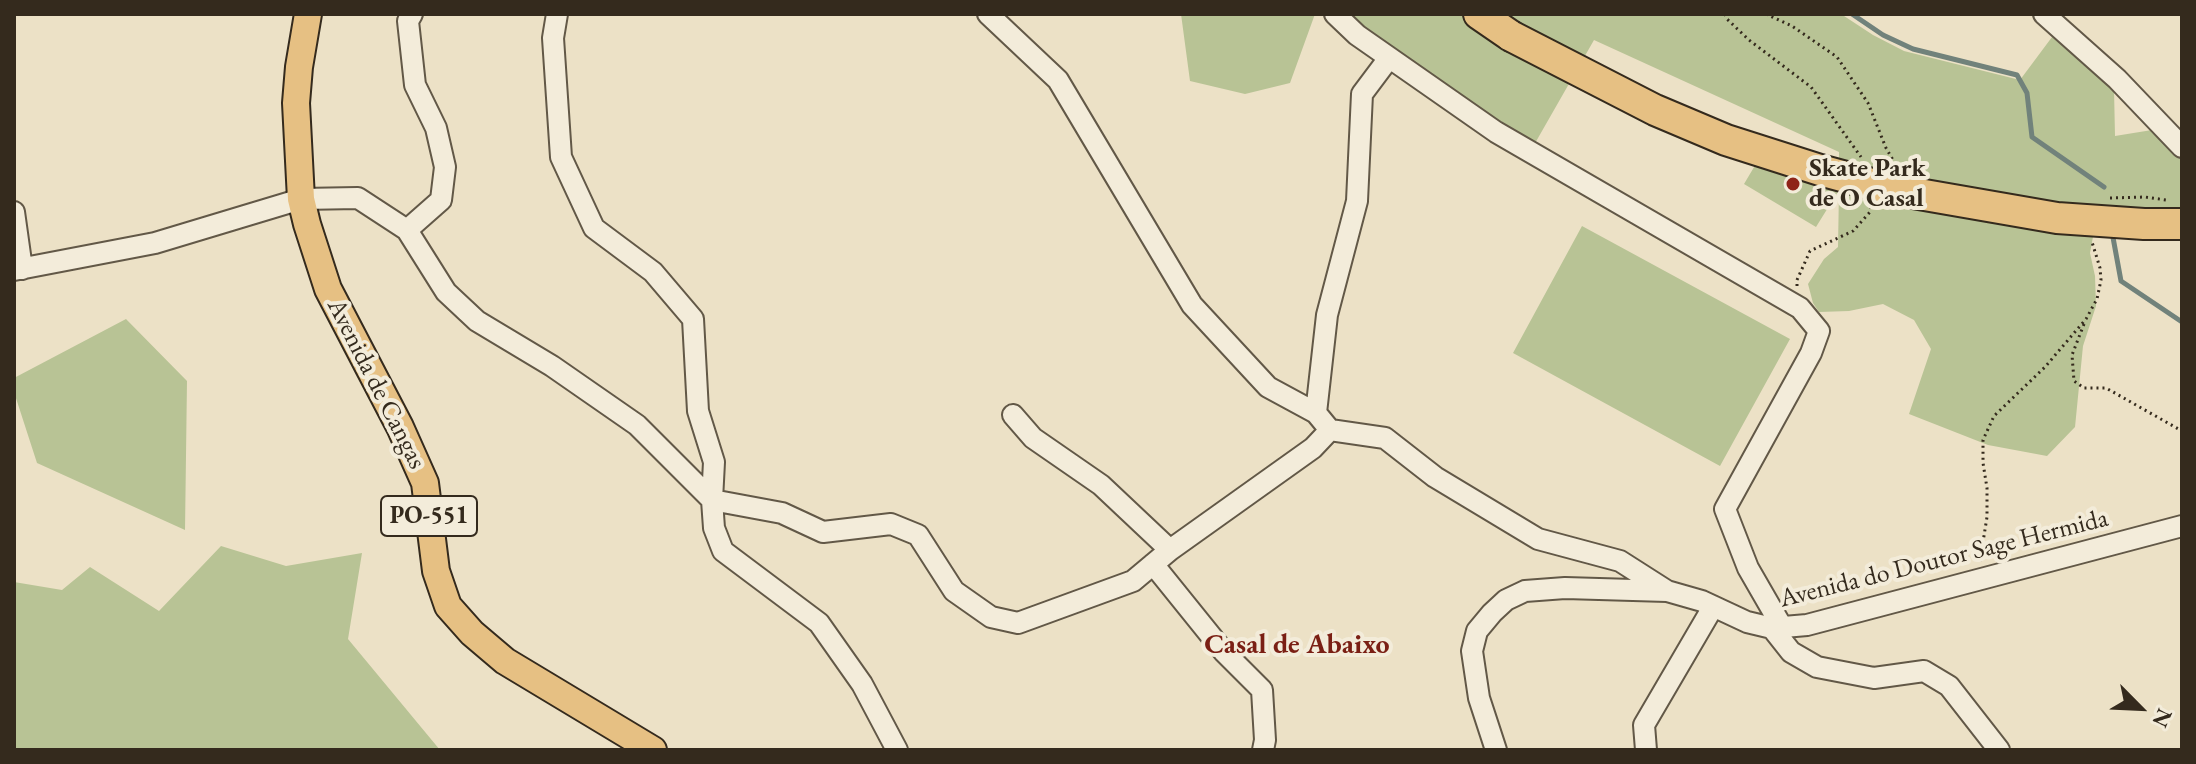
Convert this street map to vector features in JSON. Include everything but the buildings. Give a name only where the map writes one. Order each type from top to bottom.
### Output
[{"type":"highway","points":[[1479,14],[1511,36],[1655,110],[1726,140],[1820,170],[1890,189],[2042,216],[2144,224],[2176,212]]},
{"type":"main road","name":"PO-551","points":[[301,199],[296,103],[308,14]]},
{"type":"main road","name":"Avenida de Cangas","points":[[301,199],[328,289],[400,427],[425,483],[436,571],[448,606],[472,633],[505,661],[653,750]]},
{"type":"street","points":[[407,230],[441,200],[445,167],[436,128],[415,85],[408,21],[412,14]]},
{"type":"street","points":[[557,14],[553,38],[561,157],[594,228],[653,272],[693,319],[698,411],[714,462],[714,528],[723,551],[819,623],[862,684],[897,750]]},
{"type":"street","points":[[988,14],[1058,80],[1192,305],[1268,387],[1316,413],[1330,430],[1385,438],[1435,477],[1538,539],[1620,561],[1667,591]]},
{"type":"street","points":[[1335,14],[1357,35],[1496,132],[1800,308],[1819,331],[1811,353],[1725,509],[1748,568],[1791,652],[1817,667],[1874,678],[1924,671],[1949,686],[1999,750]]},
{"type":"street","points":[[2044,14],[2117,79],[2182,147]]},
{"type":"street","points":[[1316,413],[1327,315],[1357,201],[1362,94],[1389,58]]},
{"type":"street","points":[[14,212],[18,270],[155,243],[301,199],[358,198],[407,230],[446,292],[477,321],[552,366],[637,425],[712,500],[782,513],[823,532],[891,524],[918,535],[954,591],[991,617],[1018,623],[1133,581],[1170,550],[1313,448],[1330,430]]},
{"type":"street","points":[[1013,415],[1033,438],[1101,485],[1170,550]]},
{"type":"street","name":"Avenida do Doutor Sage Hermida","points":[[1496,750],[1479,698],[1472,651],[1477,631],[1492,613],[1506,600],[1525,591],[1565,588],[1667,591],[1747,622],[1777,628],[1807,625],[2182,526]]},
{"type":"street","points":[[1153,564],[1224,652],[1262,690],[1263,750]]},
{"type":"street","points":[[1646,750],[1644,725],[1713,607]]},
{"type":"path","points":[[1766,14],[1792,26],[1837,57],[1868,103],[1886,148],[1897,167],[1904,172]]},
{"type":"path","points":[[2111,197],[2145,197],[2176,212]]},
{"type":"path","points":[[2092,242],[2101,280],[2097,299],[2072,355],[2074,381],[2084,388],[2106,388],[2182,431]]},
{"type":"path","points":[[1976,580],[1987,517],[1983,440],[1994,416],[2045,367],[2086,319]]},
{"type":"green space","points":[[1181,14],[1315,14],[1290,83],[1245,94],[1190,81]]},
{"type":"green space","points":[[1345,14],[1841,14],[1904,51],[2020,80],[2055,33],[2114,89],[2115,136],[2152,130],[2182,159],[2182,219],[2097,215],[2090,253],[2096,306],[2083,346],[2075,427],[2047,456],[1988,445],[1909,414],[1931,349],[1914,320],[1883,304],[1849,311],[1819,312],[1813,303],[1808,284],[1824,259],[1838,247],[1839,190],[1816,227],[1744,184],[1769,142],[1839,181],[1839,152],[1594,40],[1534,145],[1494,124]]},
{"type":"green space","points":[[1582,226],[1790,339],[1720,466],[1513,353]]},
{"type":"green space","points":[[126,319],[187,381],[185,530],[37,463],[14,392],[14,378]]},
{"type":"green space","points":[[221,546],[286,566],[362,553],[348,639],[440,750],[14,750],[14,582],[62,590],[90,567],[159,611]]},
{"type":"waterway","points":[[1852,14],[1883,35],[1913,49],[2017,75],[2027,93],[2032,137],[2104,187]]},
{"type":"waterway","points":[[2112,232],[2121,281],[2182,322]]},
{"type":"place","name":"Skate Park de O Casal","points":[[1793,184]]},
{"type":"district","name":"Casal de Abaixo","points":[[1297,645]]}]
